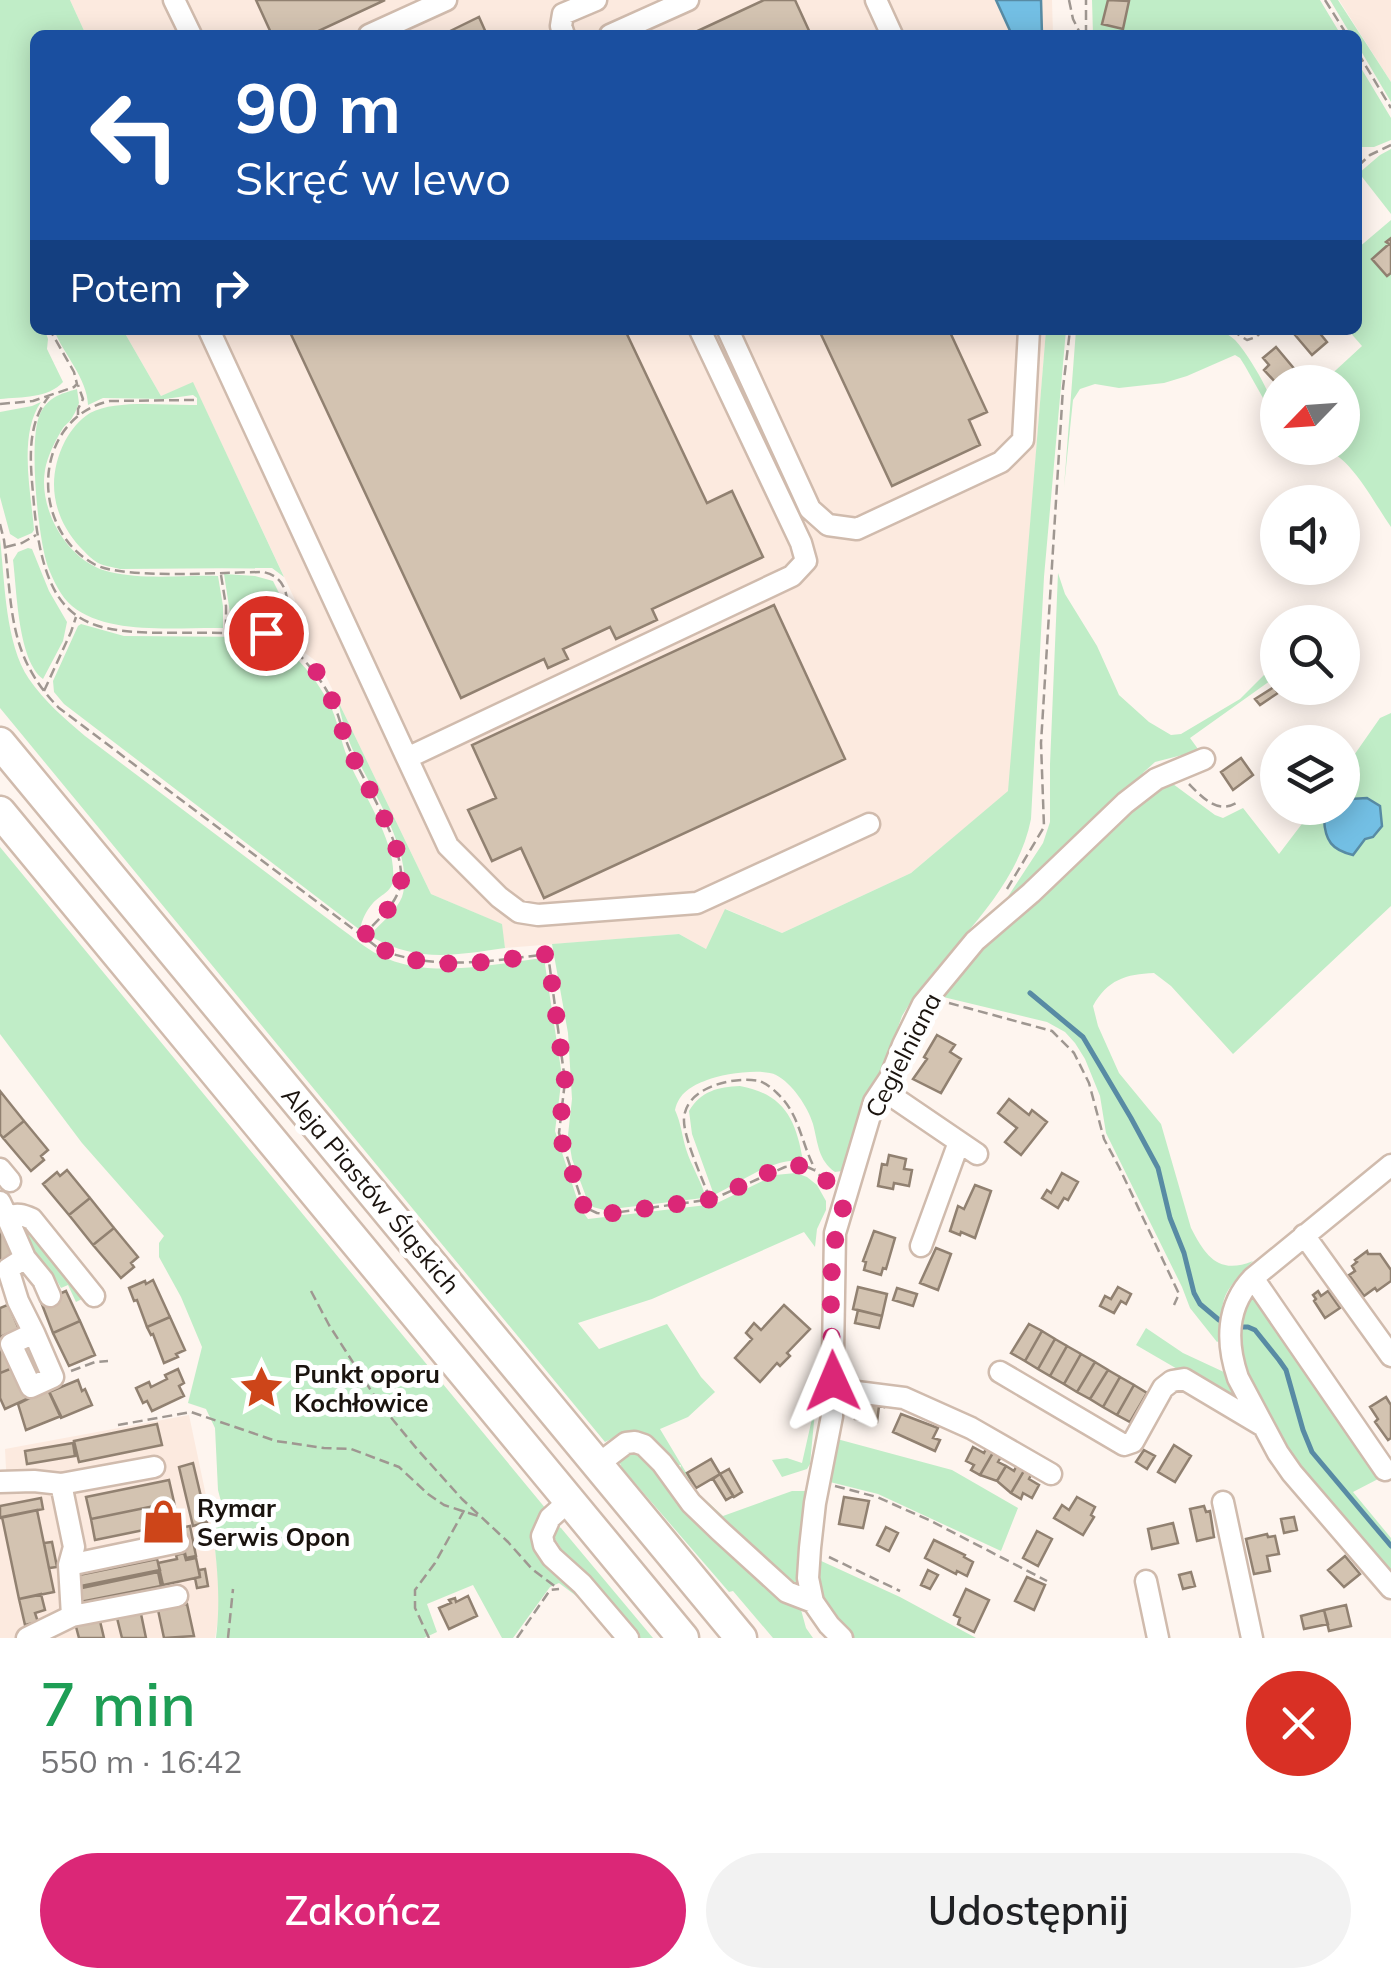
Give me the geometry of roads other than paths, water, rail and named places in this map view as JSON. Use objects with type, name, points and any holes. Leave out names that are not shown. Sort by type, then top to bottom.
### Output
[{"type":"highway","name":"Aleja Piastów Śląskich","points":[[0,743],[740,1638]]},
{"type":"highway","name":"Aleja Piastów Śląskich","points":[[0,812],[683,1638]]},
{"type":"street","points":[[174,0],[189,30]]},
{"type":"street","points":[[380,30],[446,0]]},
{"type":"street","points":[[561,16],[596,0]]},
{"type":"street","points":[[621,30],[688,0]]},
{"type":"street","points":[[876,0],[890,30]]},
{"type":"street","points":[[210,335],[448,846],[519,912],[696,904],[869,824]]},
{"type":"street","points":[[407,758],[792,576],[806,561],[702,335]]},
{"type":"street","points":[[730,335],[810,509],[828,525],[857,528],[1001,462],[1023,440],[1029,335]]},
{"type":"street","name":"Cegielniana","points":[[813,1602],[808,1578],[810,1548],[832,1416],[835,1233],[874,1102],[890,1078],[929,997],[975,941],[1156,779],[1204,759]]},
{"type":"street","points":[[882,1090],[968,1148],[921,1246]]},
{"type":"street","points":[[1391,1166],[1244,1287],[1234,1307],[1229,1332],[1238,1378],[1264,1428],[1292,1472],[1391,1588]]},
{"type":"street","points":[[53,1377],[30,1387],[11,1344],[34,1333],[18,1301],[3,1209],[32,1220],[94,1296]]},
{"type":"street","points":[[1304,1235],[1391,1356]]},
{"type":"street","points":[[11,1266],[43,1280],[50,1296]]},
{"type":"street","points":[[1253,1278],[1385,1470]]},
{"type":"street","points":[[1000,1372],[1124,1446],[1133,1442],[1164,1388],[1179,1378],[1264,1428]]},
{"type":"street","points":[[833,1389],[904,1398],[971,1428],[1051,1474]]},
{"type":"street","points":[[597,1465],[626,1443],[644,1445],[662,1462],[691,1503],[788,1592],[813,1602],[842,1638]]},
{"type":"street","points":[[0,1482],[60,1484],[154,1467]]},
{"type":"street","points":[[60,1484],[74,1547],[69,1564],[72,1616]]},
{"type":"street","points":[[569,1501],[544,1528],[544,1545],[628,1638]]},
{"type":"street","points":[[1223,1502],[1252,1638]]},
{"type":"street","points":[[69,1564],[179,1542]]},
{"type":"street","points":[[1146,1581],[1158,1638]]},
{"type":"street","points":[[27,1638],[72,1616],[177,1596]]},
{"type":"water","points":[[996,0],[1041,0],[1042,30],[1010,30]]},
{"type":"water","points":[[1360,798],[1380,806],[1382,826],[1353,855],[1331,843],[1325,825],[1360,825]]},
{"type":"waterway","points":[[1030,993],[1083,1037],[1131,1118],[1158,1168],[1194,1293],[1200,1304],[1219,1320]]},
{"type":"waterway","points":[[1241,1327],[1255,1330],[1286,1370],[1312,1452],[1391,1546]]},
{"type":"place","name":"Punkt oporu Kochłowice","points":[[261,1388]]},
{"type":"place","name":"Rymar Serwis Opon","points":[[164,1522]]}]
